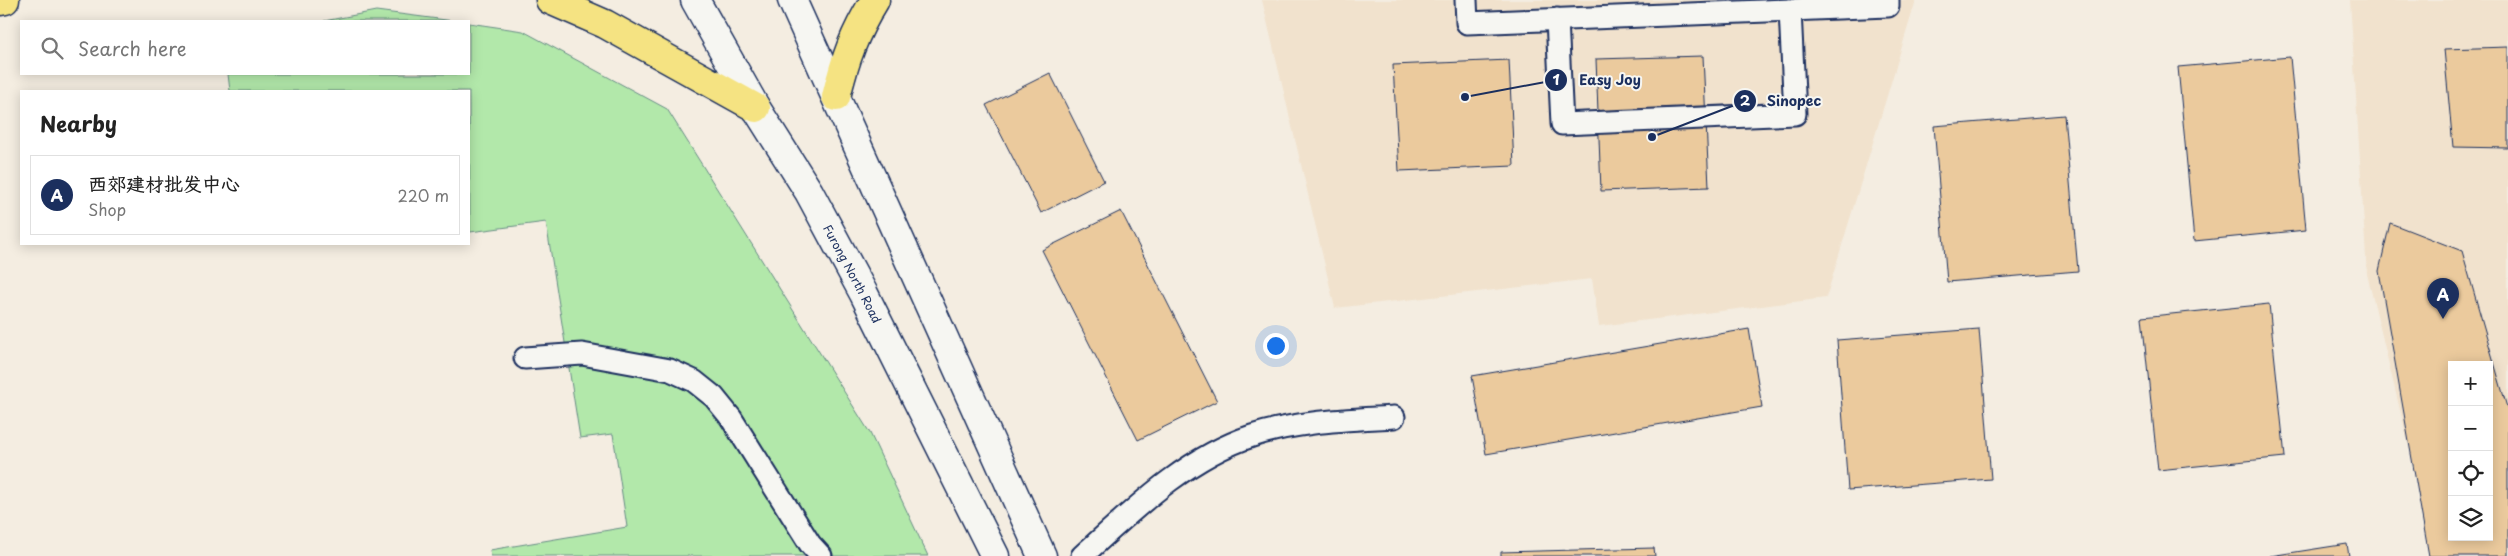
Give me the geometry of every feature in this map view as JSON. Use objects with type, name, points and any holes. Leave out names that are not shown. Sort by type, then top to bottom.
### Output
[{"type":"highway","points":[[0,1],[4,0]]},
{"type":"highway","points":[[550,0],[605,24],[756,108]]},
{"type":"highway","points":[[836,97],[846,56],[859,26],[875,0]]},
{"type":"main road","name":"Furong North Road","points":[[696,0],[756,108],[809,192],[864,294],[995,556]]},
{"type":"main road","points":[[792,0],[1042,556]]},
{"type":"lane","points":[[1466,0],[1468,23],[1888,6],[1888,0]]},
{"type":"lane","points":[[1557,19],[1562,124],[1795,114],[1790,10]]},
{"type":"lane","points":[[525,358],[582,354],[670,370],[694,381],[714,396],[732,418],[810,544],[821,556]]},
{"type":"lane","points":[[1082,556],[1170,480],[1212,454],[1251,436],[1307,423],[1394,417]]},
{"type":"shaded area","points":[[1262,0],[1916,0],[1826,298],[1599,326],[1592,279],[1335,308]]},
{"type":"shaded area","points":[[2350,0],[2508,0],[2508,556],[2430,556],[2419,488],[2367,274]]},
{"type":"green space","points":[[376,11],[446,20],[329,20]]},
{"type":"green space","points":[[470,23],[523,31],[667,109],[870,433],[928,556],[491,556],[490,550],[627,527],[613,434],[580,438],[546,222],[470,232],[470,90],[230,90],[228,75],[470,75]]},
{"type":"building","points":[[2508,47],[2508,148],[2453,147],[2444,49]]},
{"type":"building","points":[[1703,56],[1709,187],[1601,191],[1596,59]]},
{"type":"building","points":[[2290,57],[2306,230],[2194,241],[2178,67]]},
{"type":"building","points":[[1509,60],[1514,166],[1399,171],[1393,65]]},
{"type":"building","points":[[1050,73],[1104,181],[1041,213],[986,105]]},
{"type":"building","points":[[2064,115],[2078,271],[1947,282],[1934,126]]},
{"type":"building","points":[[1121,211],[1217,401],[1138,440],[1042,250]]},
{"type":"building","points":[[2390,223],[2462,251],[2508,411],[2508,556],[2429,556],[2379,271]]},
{"type":"building","points":[[2269,304],[2285,457],[2158,470],[2142,317]]},
{"type":"building","points":[[1749,329],[1762,407],[1486,454],[1472,376]]},
{"type":"building","points":[[1979,329],[1991,479],[1848,490],[1837,340]]},
{"type":"building","points":[[2347,544],[2349,556],[2270,556]]},
{"type":"building","points":[[1654,548],[1655,556],[1501,556],[1501,552]]},
{"type":"place","name":"Easy Joy","points":[[1465,97]]},
{"type":"place","name":"Sinopec","points":[[1652,137]]},
{"type":"place","name":"西郊建材批发中心","points":[[2443,319]]}]
